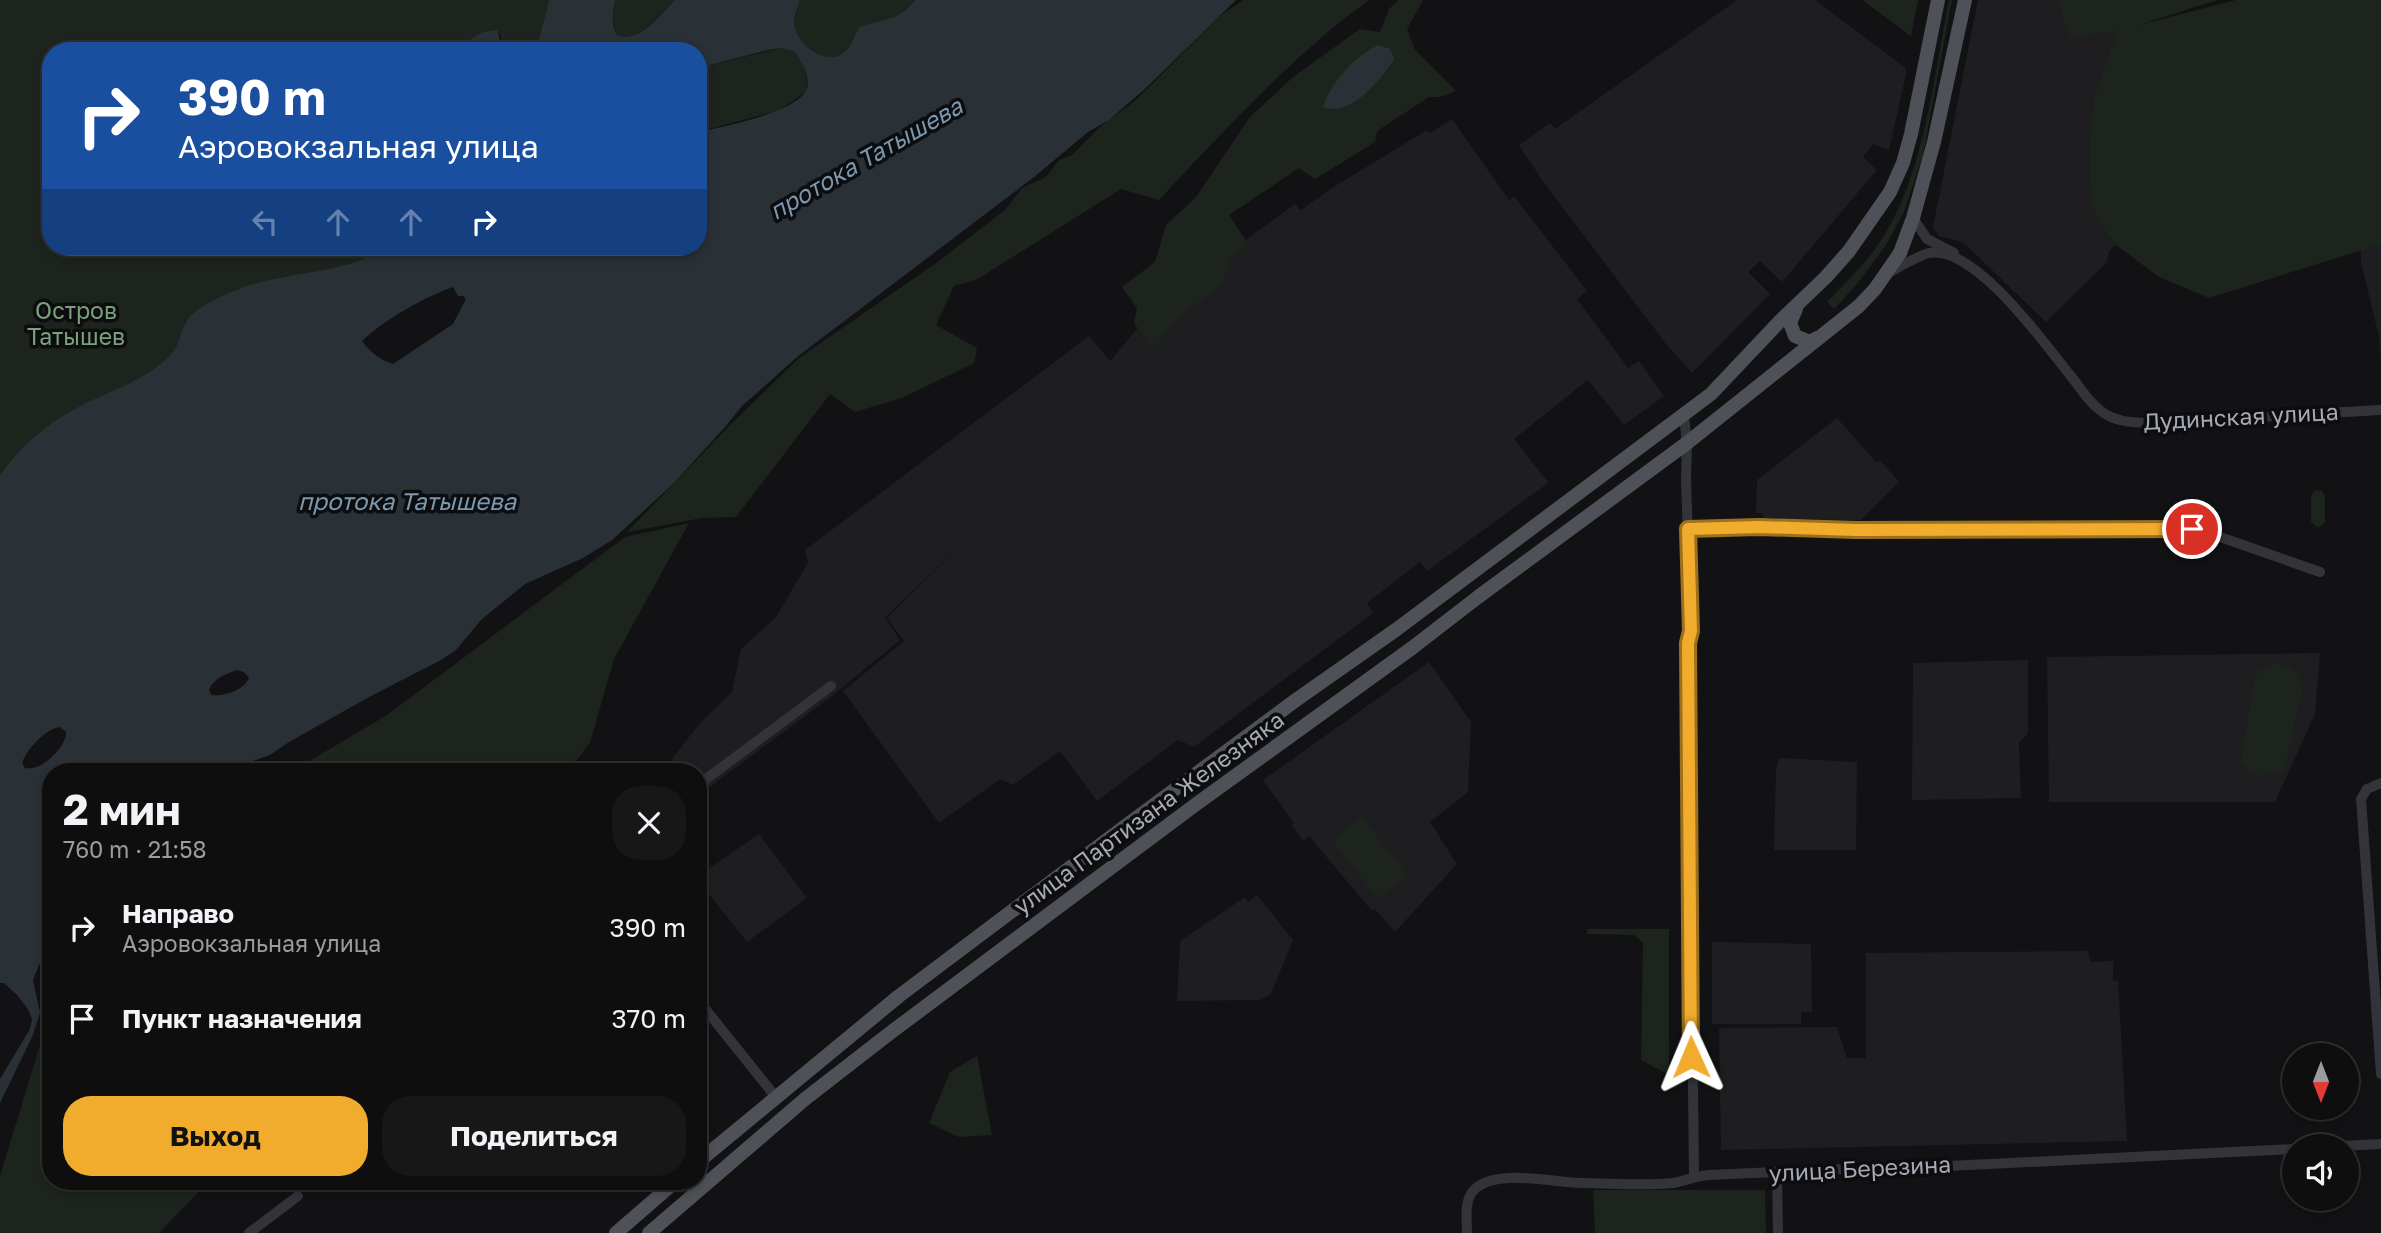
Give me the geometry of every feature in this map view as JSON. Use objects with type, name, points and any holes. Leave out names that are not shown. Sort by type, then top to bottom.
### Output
[{"type":"main road","name":"улица Партизана Железняка","points":[[707,1154],[874,1015],[1296,699],[1397,629],[1684,417],[1711,394],[1849,251],[1890,192],[1903,163],[1911,134],[1938,0]]},
{"type":"main road","name":"улица Партизана Железняка","points":[[707,1183],[805,1099],[890,1033],[1687,443],[1859,306],[1875,289],[1900,253],[1913,218],[1934,142],[1965,0]]},
{"type":"main road","points":[[1798,304],[1790,323],[1796,336],[1810,342],[1822,336]]},
{"type":"main road","points":[[1397,629],[1412,648]]},
{"type":"main road","points":[[924,978],[928,993],[941,995]]},
{"type":"main road","points":[[874,1015],[882,1016],[889,1022],[890,1033]]},
{"type":"main road","points":[[616,1233],[666,1190]]},
{"type":"main road","name":"улица Партизана Железняка","points":[[649,1233],[699,1190]]},
{"type":"street","name":"Дудинская улица","points":[[1913,218],[1927,239],[1951,250],[1979,271],[2032,328],[2093,405],[2106,415],[2119,420],[2138,422],[2381,410]]},
{"type":"street","points":[[1884,275],[1929,253],[1948,254],[1961,260]]},
{"type":"street","points":[[1684,417],[1687,443],[1691,631],[1688,643],[1693,1176]]},
{"type":"street","points":[[1688,529],[2192,529],[2320,572]]},
{"type":"street","points":[[707,778],[831,685]]},
{"type":"street","points":[[2381,783],[2367,789],[2361,799],[2381,1074]]},
{"type":"street","points":[[707,1011],[775,1096]]},
{"type":"street","points":[[2359,1145],[2381,1144]]},
{"type":"street","name":"улица Березина","points":[[1468,1233],[1469,1198],[1473,1190],[1496,1180],[1546,1178],[1579,1183],[1675,1183],[1693,1176],[2282,1150]]},
{"type":"street","points":[[1777,1174],[1779,1233]]},
{"type":"street","points":[[249,1233],[298,1196]]},
{"type":"shaded area","points":[[1737,0],[1815,0],[1906,68],[1906,74],[1889,150],[1873,144],[1863,157],[1877,170],[1782,282],[1760,261],[1748,272],[1770,294],[1692,373],[1666,344],[1542,180],[1519,145],[1550,123],[1555,129]]},
{"type":"shaded area","points":[[1978,0],[2058,0],[2069,37],[2117,31],[2093,100],[2089,148],[2091,206],[2116,245],[2109,251],[2107,262],[2046,322],[1963,242],[1939,236],[1933,227]]},
{"type":"shaded area","points":[[1452,119],[1509,200],[1514,196],[1587,291],[1577,299],[1628,368],[1639,361],[1664,396],[1624,425],[1588,380],[1514,439],[1548,482],[1544,486],[1427,571],[1420,562],[1367,603],[1373,613],[1194,747],[1178,740],[1097,801],[1060,751],[1013,785],[1000,779],[939,823],[843,691],[904,641],[887,618],[978,528],[885,618],[900,640],[832,696],[707,789],[707,763],[674,763],[672,759],[700,723],[732,692],[741,649],[776,617],[808,563],[805,550],[1089,336],[1110,361],[1137,329],[1144,314],[1295,204],[1301,210],[1427,130],[1430,133]]},
{"type":"shaded area","points":[[2381,244],[2381,362],[2379,337],[2361,262],[2361,249]]},
{"type":"shaded area","points":[[1837,418],[1877,463],[1880,460],[1899,482],[1861,520],[1763,519],[1763,513],[1756,513],[1757,480]]},
{"type":"shaded area","points":[[2320,653],[2315,714],[2275,802],[2049,802],[2047,657]]},
{"type":"shaded area","points":[[2028,660],[2028,733],[2019,743],[2021,798],[1912,800],[1913,663]]},
{"type":"shaded area","points":[[1429,662],[1471,722],[1468,792],[1430,822],[1457,864],[1395,932],[1375,909],[1372,911],[1309,836],[1303,841],[1292,825],[1294,823],[1263,780]]},
{"type":"shaded area","points":[[1779,758],[1857,762],[1856,850],[1774,850],[1776,770]]},
{"type":"shaded area","points":[[759,834],[807,898],[747,942],[707,891],[707,870]]},
{"type":"shaded area","points":[[1257,895],[1293,940],[1271,994],[1260,1000],[1177,1001],[1180,941],[1245,897],[1248,902]]},
{"type":"shaded area","points":[[1712,942],[1811,944],[1812,1012],[1801,1012],[1801,1024],[1712,1024]]},
{"type":"shaded area","points":[[2088,951],[2090,962],[2113,961],[2113,981],[2118,981],[2127,1141],[1721,1150],[1719,1028],[1837,1027],[1847,1058],[1866,1058],[1866,953]]},
{"type":"green space","name":"Остров Татышев","points":[[0,0],[549,0],[538,42],[502,42],[500,33],[471,42],[42,42],[42,256],[370,256],[333,269],[258,284],[219,297],[188,319],[174,350],[157,367],[52,423],[29,441],[0,475]]},
{"type":"green space","points":[[615,0],[675,0],[650,26],[627,37],[618,36],[614,27]]},
{"type":"green space","points":[[800,0],[915,0],[906,11],[894,19],[871,23],[863,28],[855,36],[849,49],[834,58],[819,55],[800,40],[795,24]]},
{"type":"green space","points":[[1243,0],[1370,0],[1334,27],[1279,76],[1159,200],[1121,189],[976,280],[954,286],[936,325],[977,348],[974,363],[902,398],[855,412],[830,394],[736,517],[702,518],[627,532],[799,358],[939,261],[1006,209],[1022,188],[1046,177],[1059,160],[1072,155],[1102,125],[1135,101],[1220,16]]},
{"type":"green space","points":[[1398,0],[1423,0],[1407,29],[1415,50],[1456,91],[1440,97],[1429,97],[1377,131],[1375,142],[1315,179],[1299,168],[1229,215],[1248,244],[1231,258],[1223,283],[1176,320],[1152,349],[1134,323],[1137,308],[1122,287],[1155,262],[1166,225],[1196,197],[1250,117],[1293,77],[1360,29],[1380,32],[1389,9]]},
{"type":"green space","points":[[1862,0],[1918,0],[1911,36]]},
{"type":"green space","points":[[1949,0],[1952,0],[1923,155],[1904,212],[1884,248],[1834,309],[1827,302],[1880,242],[1908,186],[1925,125]]},
{"type":"green space","points":[[2058,0],[2217,0],[2139,25],[2236,0],[2381,0],[2381,244],[2209,298],[2159,277],[2116,245],[2091,206],[2089,147],[2093,100],[2117,31],[2069,38]]},
{"type":"green space","points":[[780,48],[794,51],[805,70],[805,92],[780,110],[707,130],[707,66]]},
{"type":"green space","points":[[2315,490],[2322,491],[2325,496],[2325,522],[2318,528],[2311,522],[2311,496]]},
{"type":"green space","points":[[689,523],[614,659],[590,743],[574,763],[306,763],[387,715],[625,537]]},
{"type":"green space","points":[[2272,664],[2283,665],[2292,670],[2303,687],[2285,767],[2273,774],[2261,775],[2250,772],[2240,762],[2255,677],[2261,669]]},
{"type":"green space","points":[[1362,817],[1407,875],[1378,898],[1332,840]]},
{"type":"green space","points":[[1587,929],[1669,929],[1669,1075],[1641,1060],[1643,943],[1634,935],[1587,934]]},
{"type":"green space","points":[[42,1038],[42,1190],[200,1190],[159,1233],[0,1233],[0,1176]]},
{"type":"green space","points":[[977,1056],[992,1135],[959,1137],[929,1123],[950,1072]]},
{"type":"green space","points":[[1593,1190],[1765,1190],[1766,1233],[1595,1233]]},
{"type":"water","name":"протока Татышева","points":[[549,0],[615,0],[614,27],[618,36],[627,37],[650,26],[675,0],[800,0],[795,20],[797,34],[813,51],[835,57],[851,45],[860,27],[897,16],[915,0],[1236,0],[1147,87],[1109,120],[1088,132],[1034,177],[797,357],[742,406],[673,484],[612,540],[583,558],[525,584],[481,620],[456,650],[441,660],[369,697],[270,755],[247,763],[43,763],[58,751],[66,732],[60,727],[37,740],[22,763],[25,768],[42,764],[42,958],[33,980],[40,1013],[32,1037],[0,1103],[0,1079],[30,1029],[32,1019],[17,995],[4,983],[0,983],[0,475],[29,441],[52,423],[157,367],[174,350],[185,324],[197,310],[226,294],[258,283],[333,268],[370,256],[707,256],[707,130],[772,113],[798,100],[807,87],[805,70],[794,51],[780,48],[707,66],[707,42],[538,42]],"holes":[[[453,287],[458,296],[466,299],[453,324],[393,364],[376,355],[362,341],[381,325],[430,297]],[[237,670],[244,672],[249,678],[243,686],[233,692],[211,695],[209,690],[214,682]]]},
{"type":"water","points":[[497,30],[500,42],[467,42],[483,32]]},
{"type":"water","points":[[1378,45],[1390,49],[1394,59],[1373,86],[1344,107],[1323,107],[1332,88],[1345,71]]},
{"type":"route","points":[[1691,1057],[1688,643],[1691,631],[1688,529],[2192,529]]}]
